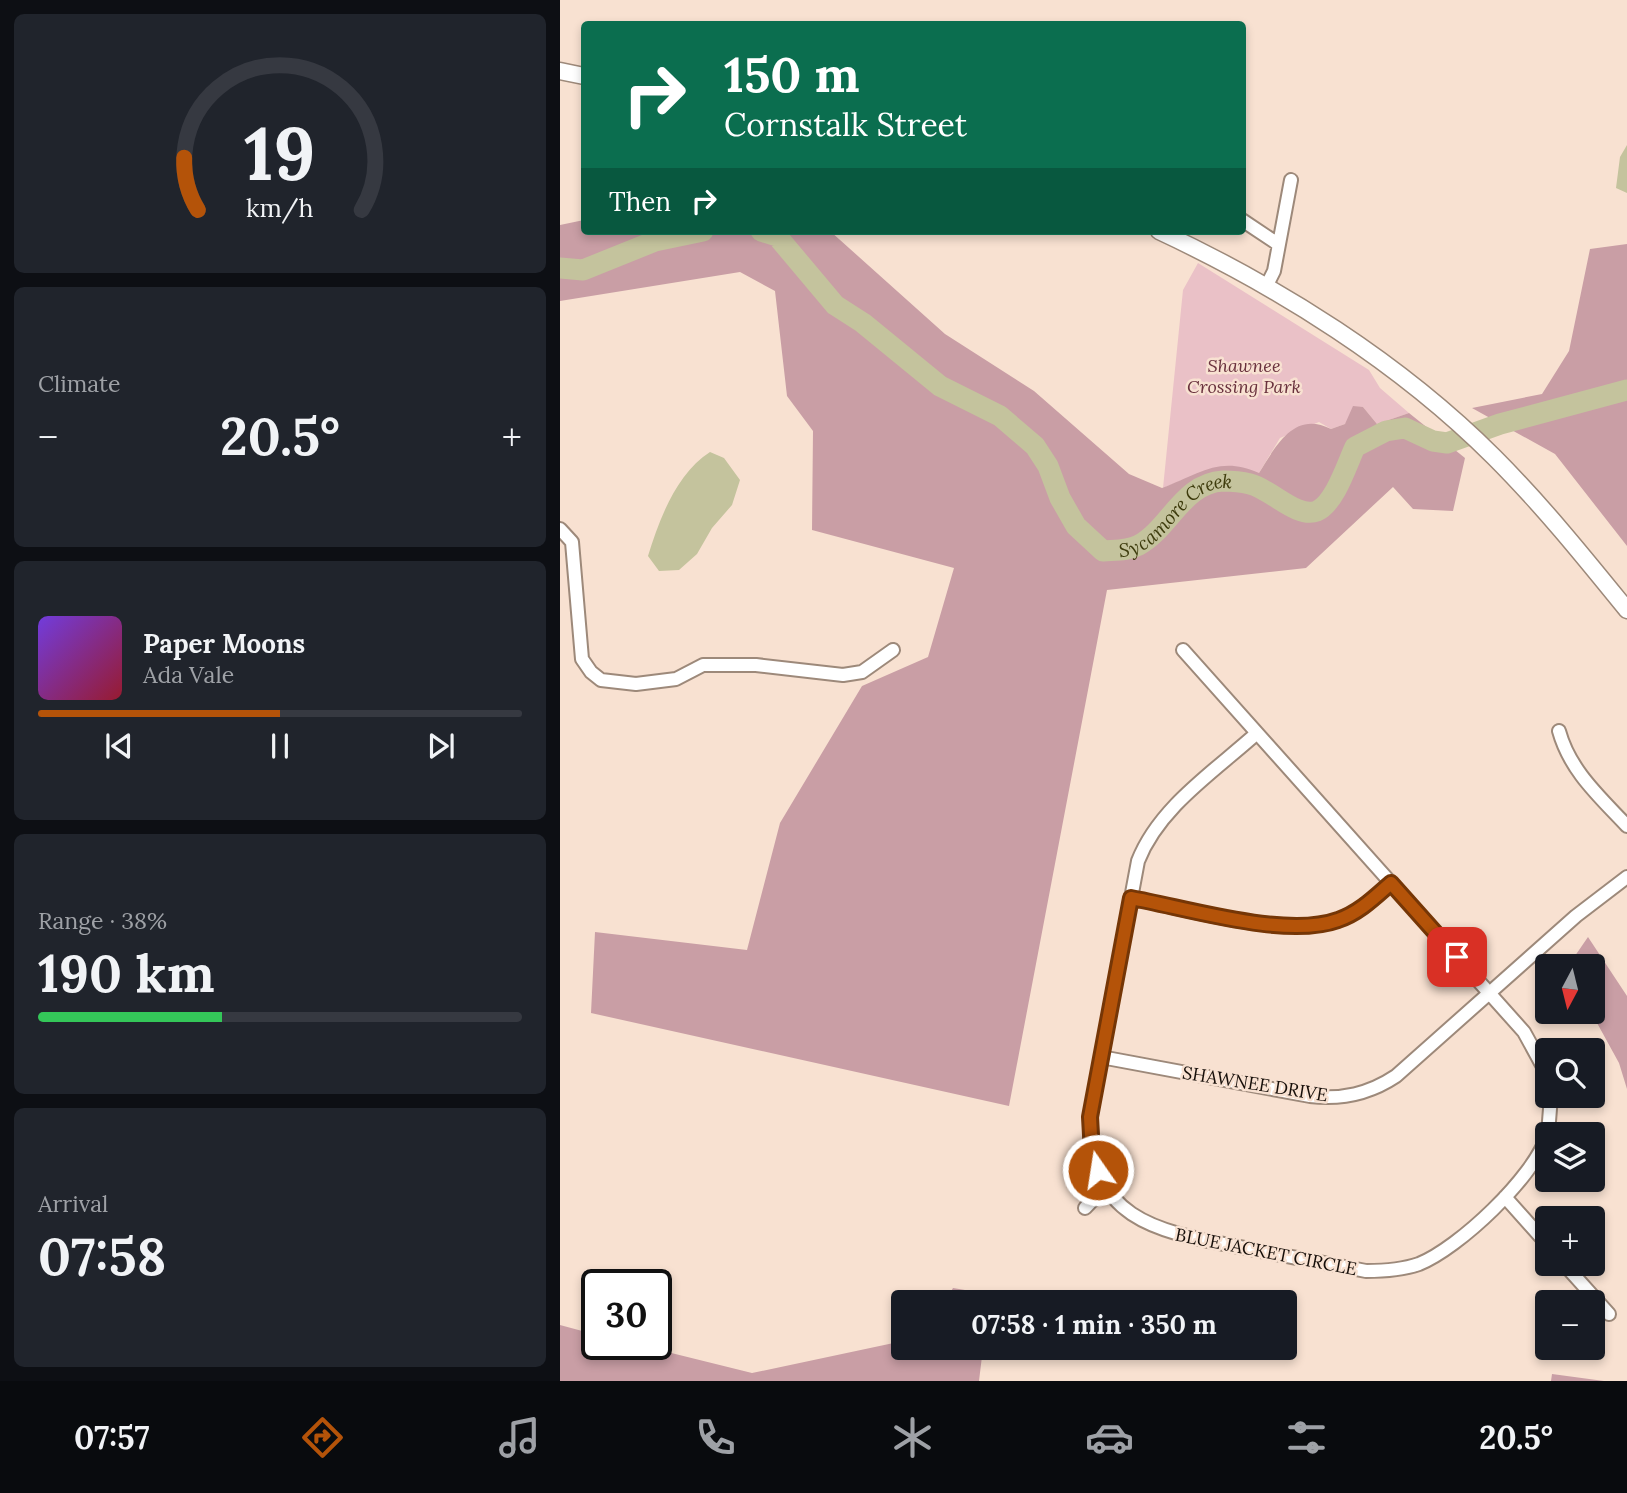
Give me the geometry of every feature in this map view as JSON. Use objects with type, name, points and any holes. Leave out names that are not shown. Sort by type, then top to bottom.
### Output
[{"type":"main road","points":[[560,71],[581,75]]},
{"type":"main road","points":[[1174,235],[1266,287],[1401,378],[1450,418],[1492,455],[1551,516],[1627,610]]},
{"type":"street","points":[[1266,287],[1274,271],[1291,180]]},
{"type":"street","points":[[1246,222],[1278,244]]},
{"type":"street","points":[[560,529],[572,542],[583,659],[591,672],[601,680],[636,684],[676,679],[703,665],[756,666],[843,675],[862,673],[893,650]]},
{"type":"street","points":[[1183,650],[1531,1041],[1535,1049]]},
{"type":"street","points":[[1559,732],[1581,776],[1627,826]]},
{"type":"street","name":"BLUE JACKET CIRCLE","points":[[1257,733],[1165,816],[1153,830],[1138,861],[1089,1135],[1092,1153],[1106,1186],[1130,1213],[1172,1234],[1384,1272],[1404,1269],[1433,1257],[1505,1197],[1535,1163]]},
{"type":"street","name":"SHAWNEE DRIVE","points":[[1101,1057],[1310,1096],[1348,1097],[1365,1092],[1396,1076],[1576,916],[1627,877]]},
{"type":"street","points":[[1131,898],[1279,926],[1310,927],[1354,913],[1391,883]]},
{"type":"street","points":[[1085,1208],[1106,1186]]},
{"type":"street","points":[[1505,1197],[1535,1231]]},
{"type":"street","points":[[1575,1276],[1609,1314]]},
{"type":"green space","name":"Shawnee Crossing Park","points":[[1198,263],[1369,370],[1380,388],[1409,413],[1377,424],[1363,407],[1345,424],[1331,429],[1319,422],[1280,438],[1259,473],[1188,478],[1163,488],[1183,290]]},
{"type":"shaded area","points":[[1627,145],[1627,193],[1616,188],[1620,157]]},
{"type":"shaded area","points":[[581,221],[581,235],[834,235],[945,334],[1034,391],[1129,474],[1162,488],[1221,466],[1245,468],[1259,473],[1279,442],[1296,427],[1318,424],[1331,429],[1345,424],[1353,406],[1363,407],[1377,424],[1409,413],[1465,458],[1453,511],[1413,509],[1393,487],[1306,568],[1107,590],[1009,1106],[591,1013],[595,932],[747,950],[780,823],[862,686],[928,657],[954,568],[812,530],[813,431],[787,396],[775,291],[740,272],[560,301],[560,225]]},
{"type":"shaded area","points":[[1627,244],[1627,546],[1555,454],[1472,408],[1542,394],[1569,351],[1590,249]]},
{"type":"shaded area","points":[[710,452],[724,458],[740,480],[732,505],[712,528],[697,554],[679,570],[659,571],[648,556],[663,513],[688,472]]},
{"type":"shaded area","points":[[1588,937],[1599,954],[1576,954]]},
{"type":"shaded area","points":[[1605,963],[1627,996],[1627,1089],[1619,1063],[1598,1024],[1605,1024]]},
{"type":"shaded area","points":[[560,1325],[581,1331],[581,1360],[672,1360],[672,1353],[752,1373],[891,1344],[891,1360],[982,1360],[979,1381],[560,1381]]},
{"type":"shaded area","points":[[1552,1374],[1604,1381],[1551,1381]]},
{"type":"waterway","name":"Sycamore Creek","points":[[560,268],[583,270],[655,241],[684,235]]},
{"type":"waterway","name":"Sycamore Creek","points":[[774,235],[835,305],[863,323],[940,386],[1000,416],[1035,446],[1048,466],[1060,498],[1076,526],[1103,551],[1139,545],[1160,528],[1197,489],[1209,484],[1223,481],[1250,484],[1301,511],[1317,511],[1335,492],[1355,447],[1386,431],[1405,428],[1433,441],[1447,443],[1500,424],[1627,390]]},
{"type":"route","points":[[1098,1170],[1089,1135],[1090,1117],[1131,898],[1279,926],[1310,927],[1328,924],[1354,913],[1391,883],[1457,957]]}]
